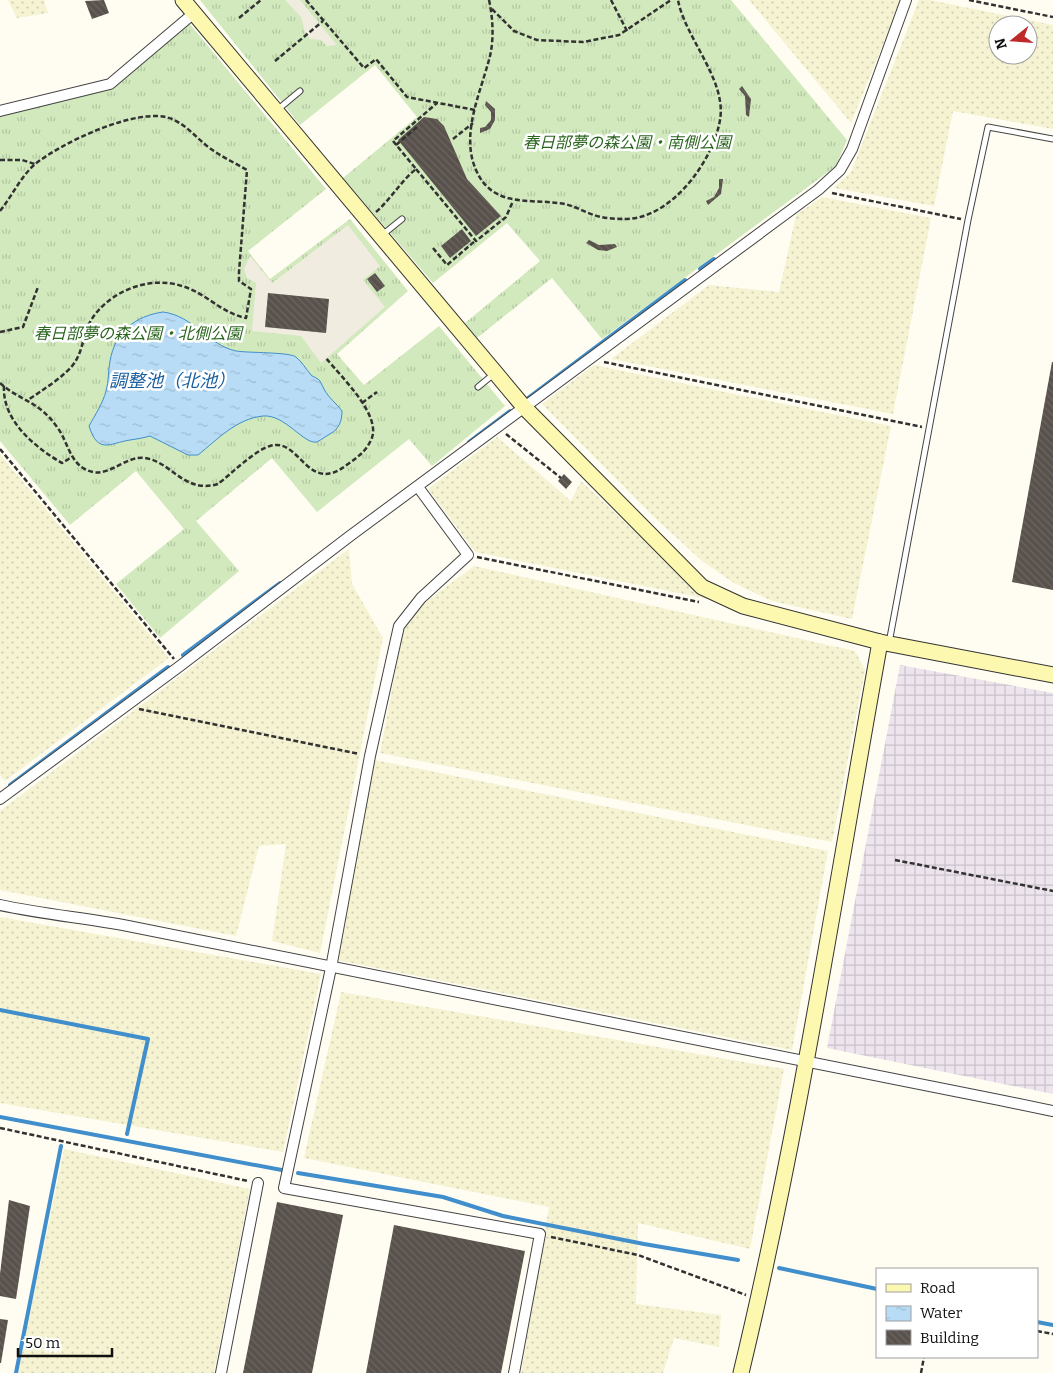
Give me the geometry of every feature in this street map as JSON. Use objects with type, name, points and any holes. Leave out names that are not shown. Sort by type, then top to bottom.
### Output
[{"type":"street","points":[[183,0],[524,407],[702,587],[743,606],[885,643],[1053,674]]},
{"type":"street","points":[[0,799],[588,359],[818,190],[840,170],[852,149],[906,0]]},
{"type":"street","points":[[0,111],[110,84],[194,13]]},
{"type":"street","points":[[418,486],[468,555],[421,598],[399,626],[370,756],[331,968],[284,1188],[540,1234],[514,1373]]},
{"type":"street","points":[[741,1373],[759,1300],[885,643]]},
{"type":"street","points":[[0,905],[120,925],[939,1086],[1053,1111]]},
{"type":"street","points":[[221,1373],[258,1183]]},
{"type":"lane","points":[[276,111],[300,91]]},
{"type":"lane","points":[[885,643],[988,127],[1053,139]]},
{"type":"lane","points":[[381,236],[402,219]]},
{"type":"lane","points":[[478,387],[496,373]]},
{"type":"path","points":[[240,18],[261,0]]},
{"type":"path","points":[[306,0],[364,68],[376,59],[407,97],[475,110]]},
{"type":"path","points":[[489,0],[491,8],[490,55],[475,110],[470,147],[476,172],[482,181],[496,193],[513,200],[557,202],[596,216],[626,219],[652,213],[678,197],[688,186],[708,152],[720,121],[718,92],[678,0]]},
{"type":"path","points":[[611,0],[627,31]]},
{"type":"path","points":[[491,8],[514,31],[536,40],[583,42],[606,39],[627,31],[671,0]]},
{"type":"path","points":[[969,0],[1053,17]]},
{"type":"path","points":[[275,61],[323,21]]},
{"type":"path","points":[[437,103],[393,141],[476,241]]},
{"type":"path","points":[[0,211],[27,172],[36,164],[79,138],[136,118],[159,116],[171,118],[190,129],[210,149],[247,170],[239,281],[251,289],[255,289]]},
{"type":"path","points":[[453,139],[473,122]]},
{"type":"path","points":[[396,145],[417,127]]},
{"type":"path","points":[[0,160],[22,160],[36,164]]},
{"type":"path","points":[[367,219],[385,204],[406,177],[416,169]]},
{"type":"path","points":[[818,190],[968,220]]},
{"type":"path","points":[[434,248],[447,265],[506,217],[513,200]]},
{"type":"path","points":[[28,400],[74,363],[90,321],[118,294],[148,283],[168,283],[183,286],[205,297],[231,315],[246,318],[251,289]]},
{"type":"path","points":[[0,332],[23,327],[38,287]]},
{"type":"path","points":[[0,383],[45,412],[58,428],[72,457],[85,470],[110,471],[126,461],[143,458],[154,461],[183,481],[212,486],[218,484],[263,450],[277,445],[284,446],[309,468],[319,474],[339,471],[367,450],[375,433],[371,415],[326,358]]},
{"type":"path","points":[[588,359],[929,428]]},
{"type":"path","points":[[4,386],[6,403],[18,427],[39,450],[62,463],[72,457]]},
{"type":"path","points":[[362,403],[377,392]]},
{"type":"path","points":[[497,427],[561,478]]},
{"type":"path","points":[[0,449],[180,666]]},
{"type":"path","points":[[468,555],[703,602]]},
{"type":"path","points":[[125,706],[370,756]]},
{"type":"path","points":[[895,860],[1053,891]]},
{"type":"path","points":[[0,1128],[258,1183]]},
{"type":"path","points":[[540,1234],[638,1256],[759,1300]]},
{"type":"path","points":[[1038,1331],[1053,1334]]},
{"type":"path","points":[[921,1373],[924,1358]]},
{"type":"shaded area","points":[[8,0],[44,0],[48,13],[17,18]]},
{"type":"shaded area","points":[[285,0],[300,0],[337,45],[327,46],[321,40],[310,39],[305,32],[301,17]]},
{"type":"shaded area","points":[[749,0],[901,0],[851,123]]},
{"type":"shaded area","points":[[919,0],[930,0],[1004,15],[988,15],[988,65],[1038,65],[1038,22],[1053,25],[1053,129],[953,111],[934,206],[834,188],[851,172]]},
{"type":"shaded area","points":[[822,197],[931,218],[893,414],[611,359],[709,285],[779,292],[796,215]]},
{"type":"shaded area","points":[[348,225],[380,266],[363,280],[385,307],[321,363],[301,336],[252,331],[256,283],[247,278],[244,269],[250,256],[272,283]]},
{"type":"shaded area","points":[[594,365],[891,426],[852,619],[772,601],[734,583],[702,561],[653,516],[542,404]]},
{"type":"shaded area","points":[[497,437],[571,501],[581,481],[708,599],[475,552],[428,489]]},
{"type":"shaded area","points":[[0,454],[169,658],[5,781],[0,775]]},
{"type":"shaded area","points":[[349,549],[352,584],[383,638],[320,953],[272,941],[286,844],[259,846],[236,936],[0,890],[0,811]]},
{"type":"shaded area","points":[[474,566],[855,651],[865,670],[832,842],[380,753],[403,631],[422,605]]},
{"type":"shaded area","points":[[900,665],[1053,693],[1053,1094],[827,1048]]},
{"type":"shaded area","points":[[375,760],[828,851],[792,1050],[336,960]]},
{"type":"shaded area","points":[[0,917],[321,974],[283,1152],[0,1103]]},
{"type":"shaded area","points":[[341,992],[784,1069],[750,1249],[638,1223],[636,1304],[721,1315],[719,1347],[674,1338],[663,1373],[521,1373],[549,1207],[304,1158]]},
{"type":"shaded area","points":[[64,1149],[250,1189],[214,1373],[18,1373]]},
{"type":"green space","name":"春日部夢の森公園・南側公園","points":[[200,0],[731,0],[847,140],[836,166],[602,339],[552,278],[477,338],[465,323],[540,261],[507,223],[433,283],[343,178],[417,117],[375,65],[300,125]]},
{"type":"green space","name":"春日部夢の森公園・北側公園","points":[[189,23],[326,189],[248,251],[270,279],[350,219],[408,291],[337,354],[364,385],[439,326],[505,406],[432,466],[409,439],[317,512],[272,458],[196,521],[239,571],[160,638],[116,584],[184,529],[136,471],[70,525],[0,441],[0,113],[111,86]]},
{"type":"water","name":"調整池（北池）","points":[[163,312],[184,319],[226,348],[236,351],[286,354],[296,357],[311,375],[319,380],[327,394],[342,411],[338,427],[319,441],[312,442],[279,420],[263,416],[253,418],[236,425],[198,455],[188,455],[150,436],[111,445],[101,444],[96,441],[89,426],[105,395],[110,361],[116,342],[128,327],[135,322],[144,317]]},
{"type":"building","points":[[104,0],[109,13],[92,19],[85,1]]},
{"type":"building","points":[[742,86],[751,99],[749,117],[746,115],[745,96],[739,89]]},
{"type":"building","points":[[486,101],[495,109],[495,120],[490,129],[480,133],[480,128],[485,127],[491,120],[491,112],[485,105]]},
{"type":"building","points":[[424,117],[437,119],[444,126],[467,179],[501,216],[476,236],[398,140]]},
{"type":"building","points":[[719,179],[723,179],[721,194],[708,205],[706,201],[714,197],[719,188]]},
{"type":"building","points":[[462,229],[471,241],[450,258],[441,246]]},
{"type":"building","points":[[589,240],[599,245],[615,244],[617,247],[607,251],[598,250],[586,243]]},
{"type":"building","points":[[375,273],[385,286],[377,292],[367,279]]},
{"type":"building","points":[[268,293],[329,299],[326,333],[265,327]]},
{"type":"building","points":[[1053,362],[1053,590],[1012,582]]},
{"type":"building","points":[[564,474],[572,482],[566,489],[558,481]]},
{"type":"building","points":[[9,1200],[30,1206],[16,1299],[0,1296],[0,1274]]},
{"type":"building","points":[[277,1202],[343,1215],[312,1373],[243,1373]]},
{"type":"building","points":[[394,1225],[525,1251],[501,1373],[366,1373]]},
{"type":"building","points":[[0,1319],[8,1320],[1,1363],[0,1363]]},
{"type":"waterway","points":[[700,269],[714,259]]},
{"type":"waterway","points":[[528,398],[685,280]]},
{"type":"waterway","points":[[469,442],[510,411]]},
{"type":"waterway","points":[[183,655],[280,583]]},
{"type":"waterway","points":[[10,785],[168,667]]},
{"type":"waterway","points":[[0,1010],[148,1039],[127,1134]]},
{"type":"waterway","points":[[0,1117],[287,1171]]},
{"type":"waterway","points":[[16,1373],[61,1146]]},
{"type":"waterway","points":[[298,1173],[443,1197],[503,1216],[644,1244],[738,1260]]},
{"type":"waterway","points":[[779,1268],[876,1289]]},
{"type":"waterway","points":[[1038,1322],[1053,1325]]}]
